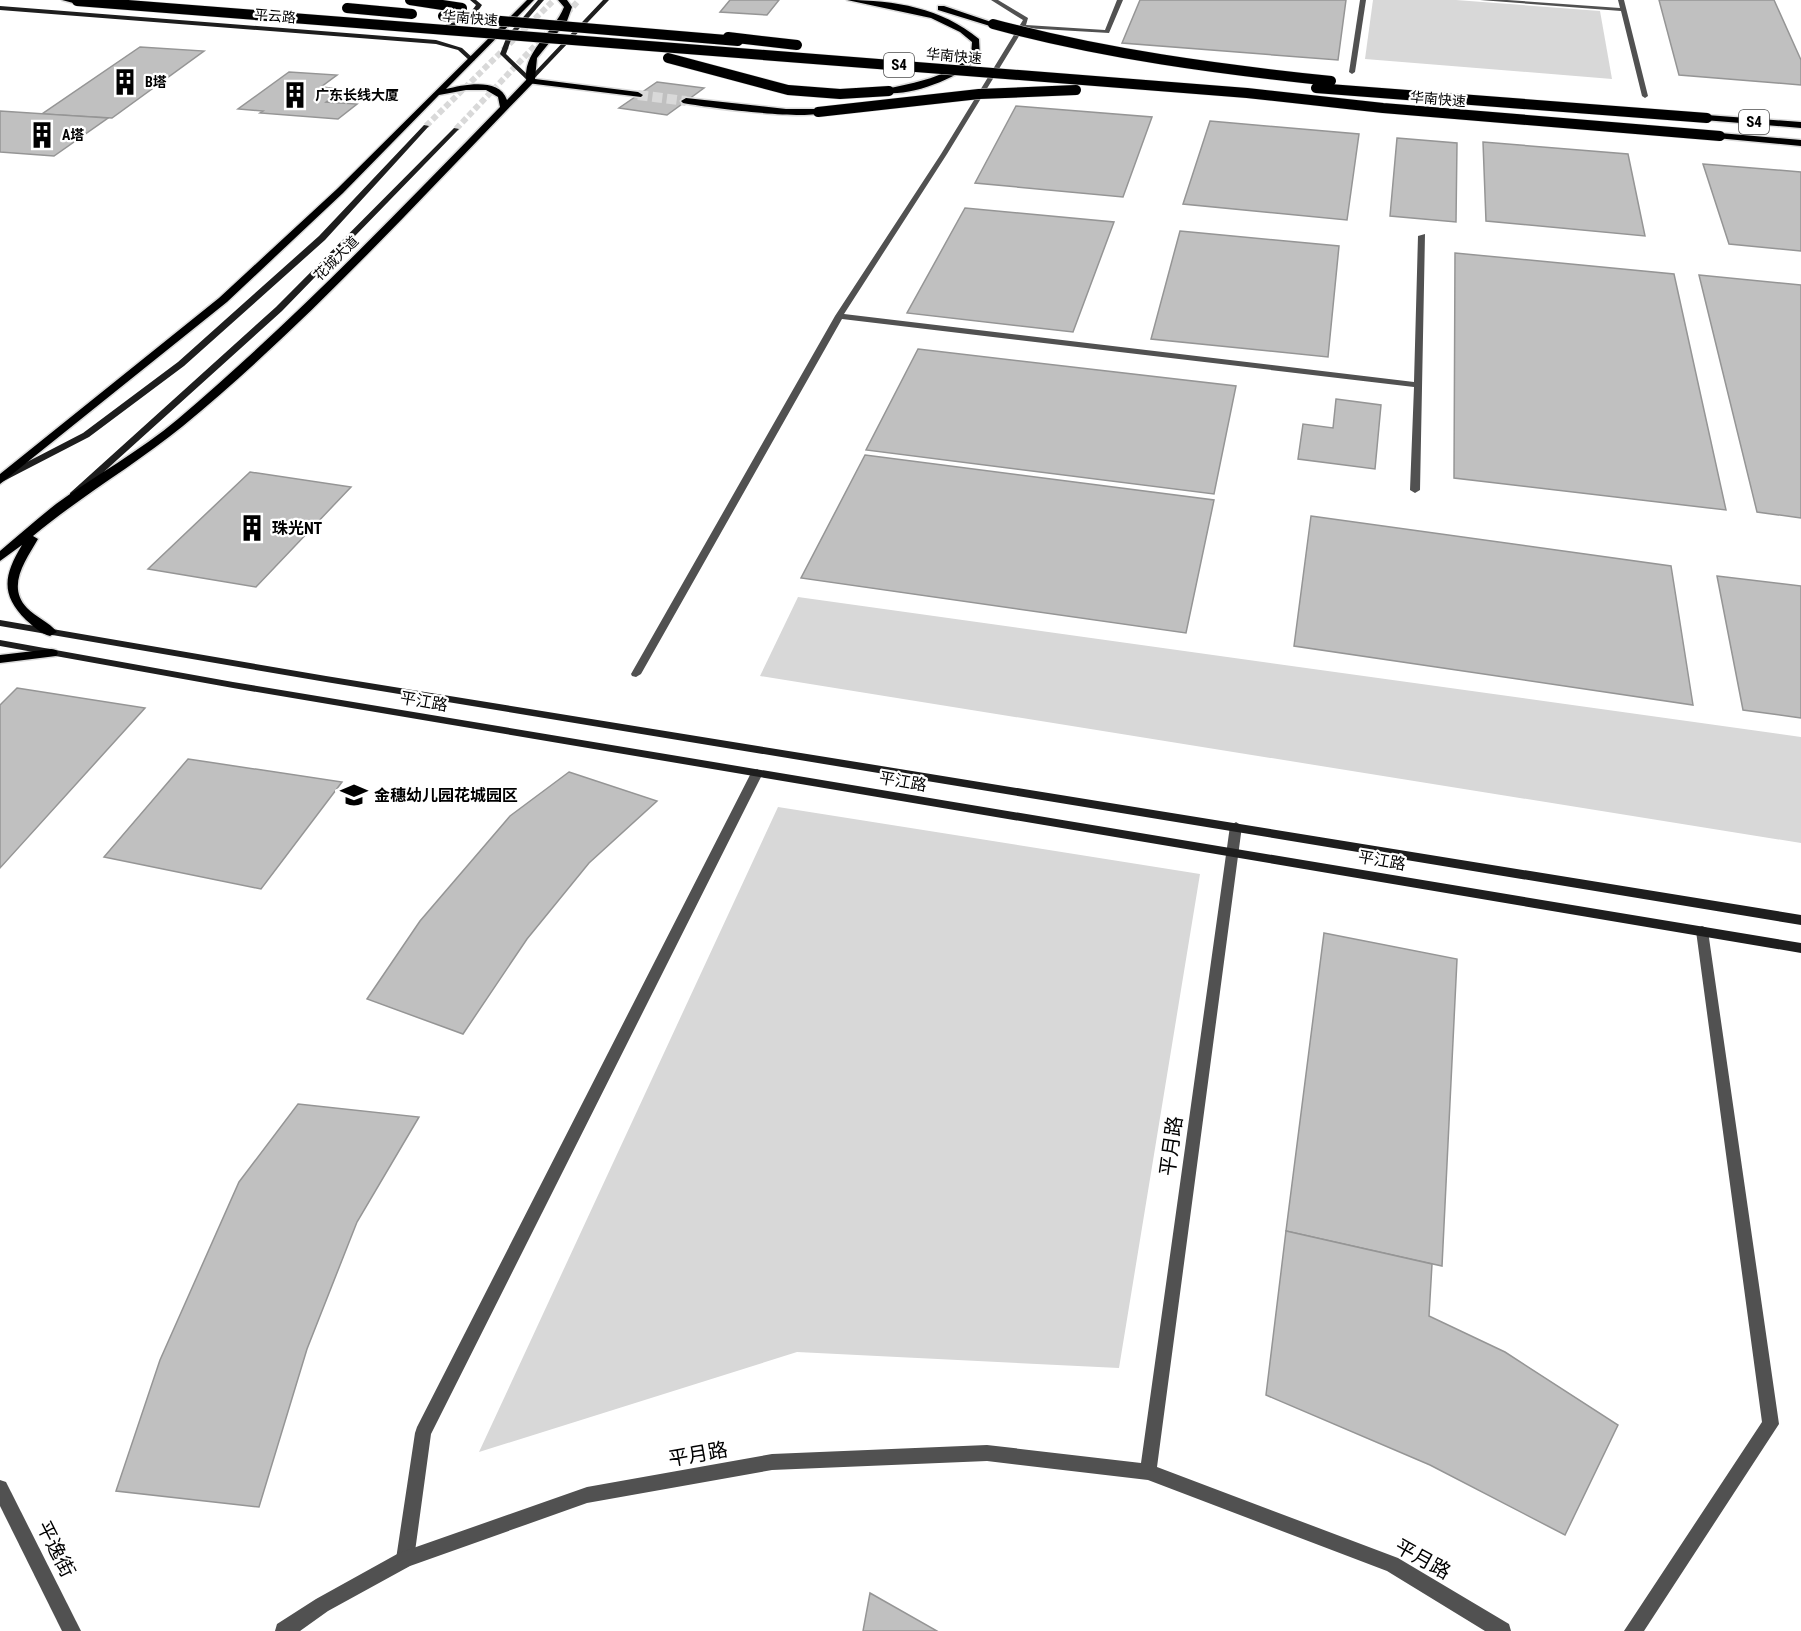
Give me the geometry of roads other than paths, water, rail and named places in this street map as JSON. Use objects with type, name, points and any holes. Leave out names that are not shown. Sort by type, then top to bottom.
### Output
[{"type":"highway","name":"华南快速","points":[[68,0],[1247,93],[1801,143]]},
{"type":"highway","points":[[410,0],[797,45]]},
{"type":"highway","points":[[562,0],[568,8],[563,21],[533,58],[530,81],[638,95]]},
{"type":"highway","points":[[452,29],[502,38],[635,52],[685,61],[788,90],[840,94],[888,91],[919,86],[954,74],[975,57],[977,48],[975,40],[965,30],[930,15],[879,3],[851,0]]},
{"type":"highway","points":[[908,0],[1068,44],[1176,64],[1383,86],[1487,103]]},
{"type":"highway","name":"华南快速","points":[[342,8],[423,14]]},
{"type":"highway","name":"华南快速","points":[[434,15],[808,46]]},
{"type":"highway","name":"华南快速","points":[[956,58],[979,60]]},
{"type":"highway","name":"华南快速","points":[[991,62],[1015,63]]},
{"type":"highway","points":[[1119,72],[1131,73]]},
{"type":"highway","name":"华南快速","points":[[1143,74],[1487,103],[1801,125]]},
{"type":"highway","points":[[686,101],[776,111],[818,112],[964,95],[1047,90],[1165,96],[1383,115],[1507,118]]},
{"type":"main road","name":"花城大道","points":[[0,480],[223,300],[340,191],[531,0]]},
{"type":"main road","name":"花城大道","points":[[0,557],[60,507],[162,438],[265,349],[345,271],[530,81]]},
{"type":"main road","points":[[436,93],[466,88],[486,88],[500,93],[504,98],[504,106]]},
{"type":"main road","points":[[50,632],[25,614],[10,598],[7,587],[14,563],[60,507]]},
{"type":"main road","points":[[0,659],[51,653]]},
{"type":"street","points":[[378,36],[417,33],[452,25],[470,16],[478,8],[479,5],[473,0]]},
{"type":"street","points":[[530,81],[503,54],[509,37],[541,0]]},
{"type":"street","name":"花城大道","points":[[530,81],[606,0]]},
{"type":"street","points":[[636,674],[839,315],[944,154],[1026,19],[994,0]]},
{"type":"street","points":[[1022,26],[1107,32],[1120,0]]},
{"type":"street","points":[[1352,72],[1363,0]]},
{"type":"street","points":[[1483,0],[1624,10]]},
{"type":"street","points":[[1621,0],[1645,96]]},
{"type":"street","name":"平云路","points":[[0,8],[436,42],[460,49],[472,60]]},
{"type":"street","name":"花城大道","points":[[0,480],[86,435],[164,377],[322,238],[426,126]]},
{"type":"street","name":"花城大道","points":[[60,507],[279,309],[456,129]]},
{"type":"street","points":[[1415,490],[1422,236]]},
{"type":"street","points":[[839,315],[1418,385]]},
{"type":"street","name":"平江路","points":[[0,623],[1801,920]]},
{"type":"street","name":"平江路","points":[[0,643],[1801,948]]},
{"type":"street","points":[[405,1559],[423,1433],[757,773]]},
{"type":"street","name":"平月路","points":[[1148,1472],[1236,826]]},
{"type":"street","points":[[1633,1631],[1771,1424],[1702,931]]},
{"type":"street","name":"平月路","points":[[284,1631],[322,1605],[405,1559],[586,1495],[772,1462],[987,1453],[1148,1472],[1392,1564],[1502,1631]]},
{"type":"street","name":"平逸街","points":[[0,1488],[72,1631]]},
{"type":"tunnel","points":[[426,126],[554,0]]},
{"type":"tunnel","points":[[561,20],[579,0]]},
{"type":"tunnel","points":[[456,129],[548,32]]},
{"type":"tunnel","points":[[638,95],[686,101]]},
{"type":"place","name":"B塔","points":[[125,82]]},
{"type":"place","name":"广东长线大厦","points":[[295,95]]},
{"type":"place","name":"A塔","points":[[42,135]]},
{"type":"place","name":"珠光NT","points":[[252,528]]},
{"type":"place","name":"金穗幼儿园花城园区","points":[[354,795]]}]
